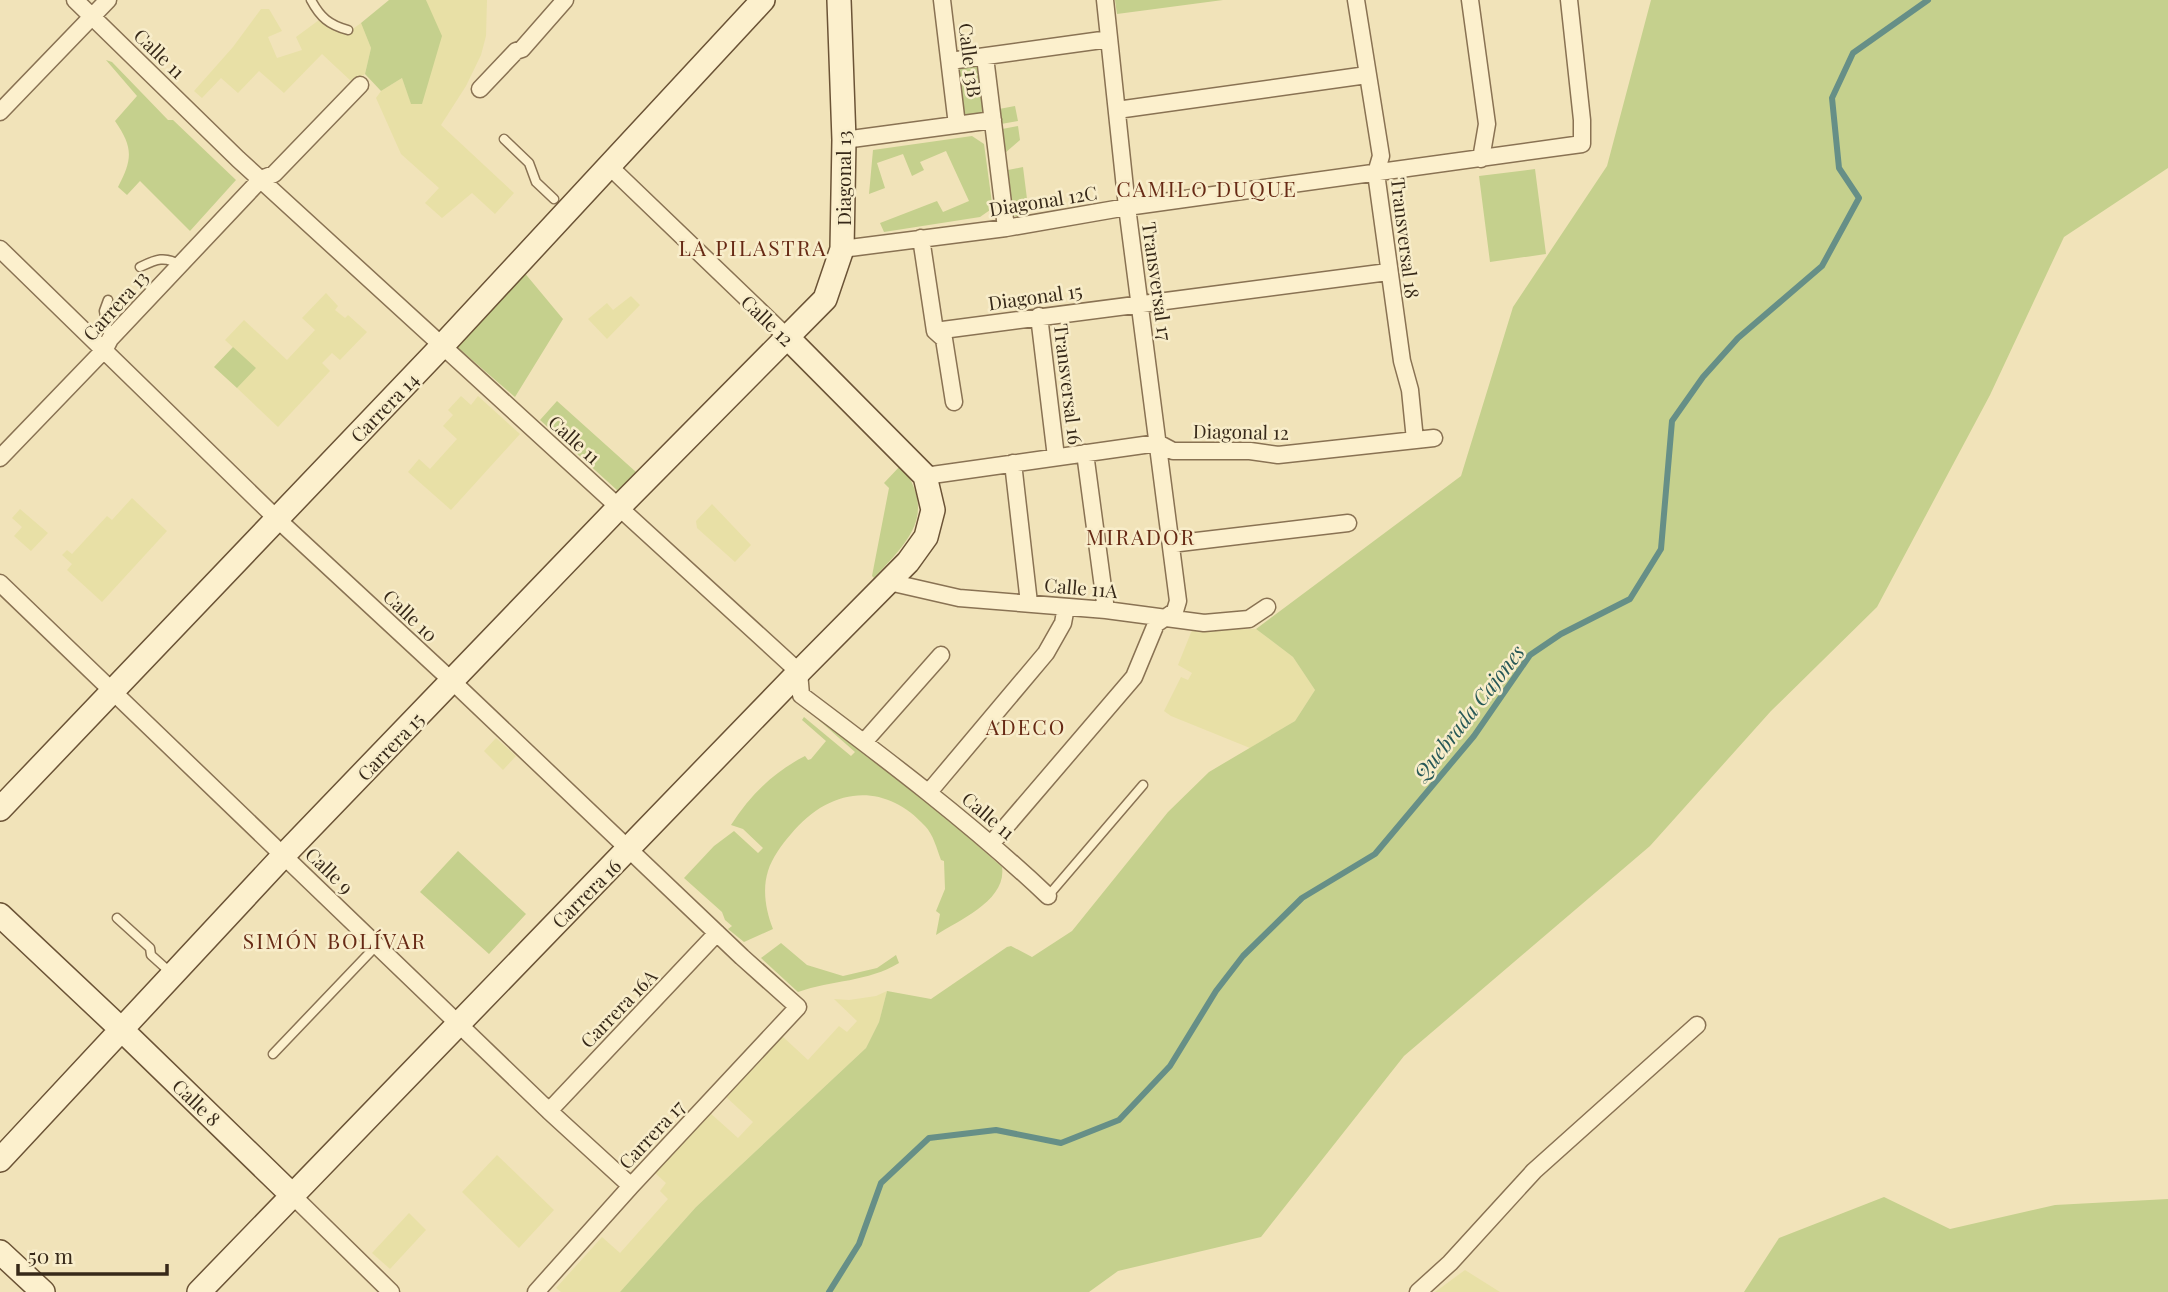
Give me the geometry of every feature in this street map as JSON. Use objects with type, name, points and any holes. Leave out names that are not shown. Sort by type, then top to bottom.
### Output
[{"type":"main road","name":"Carrera 14","points":[[0,809],[442,346],[559,204],[609,166],[763,0]]},
{"type":"main road","name":"Diagonal 13","points":[[787,337],[825,299],[842,248],[844,140],[839,0]]},
{"type":"main road","name":"Calle 12","points":[[787,337],[925,476]]},
{"type":"main road","name":"Carrera 15","points":[[0,1160],[284,855],[787,337]]},
{"type":"main road","name":"Carrera 16","points":[[199,1292],[889,582],[926,537],[933,510],[925,476]]},
{"type":"main road","name":"Calle 8","points":[[0,915],[293,1196]]},
{"type":"main road","points":[[0,1252],[43,1292]]},
{"type":"street","name":"Calle 11","points":[[75,0],[261,179],[799,672],[801,695],[929,792],[1048,896]]},
{"type":"street","points":[[0,112],[107,0]]},
{"type":"street","points":[[480,89],[516,51],[522,49],[565,0]]},
{"type":"street","name":"Calle 13B","points":[[942,0],[957,125]]},
{"type":"street","name":"Transversal 17","points":[[1105,0],[1127,207],[1158,443]]},
{"type":"street","name":"Transversal 18","points":[[1356,0],[1381,156],[1376,173],[1388,272],[1402,360],[1410,390],[1415,440]]},
{"type":"street","points":[[1470,0],[1487,124],[1481,159]]},
{"type":"street","name":"Diagonal 12C","points":[[842,248],[1006,228],[1127,207],[1582,144],[1582,120],[1569,0]]},
{"type":"street","points":[[950,61],[1109,39]]},
{"type":"street","points":[[985,57],[1006,228]]},
{"type":"street","points":[[1117,110],[1367,75]]},
{"type":"street","name":"Carrera 13","points":[[0,458],[261,179],[274,174],[360,85]]},
{"type":"street","points":[[844,140],[993,120]]},
{"type":"street","name":"Calle 12","points":[[609,166],[787,337]]},
{"type":"street","points":[[921,239],[935,331],[944,339],[954,402]]},
{"type":"street","name":"Calle 10","points":[[0,249],[107,344],[276,519],[798,1007]]},
{"type":"street","name":"Diagonal 15","points":[[935,331],[1388,272]]},
{"type":"street","name":"Transversal 16","points":[[1039,316],[1056,457]]},
{"type":"street","name":"Diagonal 12","points":[[925,476],[1158,443],[1173,451],[1278,455],[1434,438]]},
{"type":"street","points":[[991,844],[1134,677],[1156,624],[1175,611],[1178,601],[1158,443]]},
{"type":"street","points":[[1085,453],[1106,610]]},
{"type":"street","points":[[1013,463],[1029,603]]},
{"type":"street","points":[[1171,544],[1348,523]]},
{"type":"street","name":"Calle 11A","points":[[889,582],[960,598],[1106,610],[1204,623],[1249,619],[1267,607]]},
{"type":"street","name":"Calle 9","points":[[0,583],[549,1111],[631,1186]]},
{"type":"street","points":[[929,792],[1046,653],[1063,623],[1066,607]]},
{"type":"street","points":[[864,742],[941,655]]},
{"type":"street","name":"Carrera 16A","points":[[549,1111],[718,933]]},
{"type":"street","name":"Carrera 17","points":[[536,1292],[798,1007]]},
{"type":"street","points":[[1418,1292],[1450,1263],[1534,1171],[1696,1025]]},
{"type":"street","name":"Calle 8","points":[[293,1196],[391,1292]]},
{"type":"lane","points":[[311,0],[327,22],[348,30]]},
{"type":"lane","points":[[504,139],[529,163],[536,182],[559,204]]},
{"type":"lane","points":[[139,267],[158,258],[170,259],[180,265]]},
{"type":"lane","points":[[107,344],[104,311],[108,300]]},
{"type":"lane","points":[[1048,896],[1143,785]]},
{"type":"lane","points":[[117,918],[150,948],[151,955],[173,975]]},
{"type":"lane","points":[[273,1054],[377,944]]},
{"type":"shaded area","points":[[426,0],[487,0],[486,36],[481,55],[466,86],[441,125],[514,193],[495,214],[472,193],[442,218],[425,203],[439,188],[401,154],[376,98],[381,91],[402,78],[411,103],[429,9]]},
{"type":"shaded area","points":[[261,9],[269,9],[282,31],[268,37],[277,58],[302,50],[296,37],[319,20],[346,34],[361,23],[371,48],[365,74],[352,82],[322,54],[284,93],[259,71],[238,93],[221,78],[202,98],[194,91],[233,47]]},
{"type":"shaded area","points":[[326,293],[338,306],[335,310],[345,318],[348,315],[367,332],[340,360],[332,353],[322,363],[330,371],[278,427],[237,388],[255,368],[225,340],[244,320],[287,360],[315,330],[302,318]]},
{"type":"shaded area","points":[[631,296],[640,305],[607,339],[588,319],[607,303],[613,310]]},
{"type":"shaded area","points":[[461,396],[471,405],[478,396],[520,434],[451,510],[408,472],[419,459],[430,469],[457,439],[443,426],[453,415],[448,410]]},
{"type":"shaded area","points":[[132,498],[167,531],[102,602],[67,570],[72,564],[62,555],[67,550],[72,554],[107,516],[112,520]]},
{"type":"shaded area","points":[[712,504],[751,545],[735,562],[697,528],[696,521]]},
{"type":"shaded area","points":[[20,509],[48,533],[31,551],[14,536],[22,527],[12,518]]},
{"type":"shaded area","points":[[1256,629],[1293,657],[1315,690],[1295,721],[1250,748],[1164,711],[1181,677],[1188,680],[1192,673],[1178,665],[1192,630]]},
{"type":"shaded area","points":[[496,738],[516,756],[503,770],[484,751]]},
{"type":"shaded area","points":[[887,991],[879,1022],[866,1048],[696,1207],[620,1292],[561,1292],[556,1288],[602,1237],[620,1253],[668,1199],[660,1191],[666,1183],[654,1172],[709,1112],[738,1138],[753,1122],[724,1095],[781,1035],[808,1060],[839,1026],[847,1032],[857,1021],[834,999],[876,996]]},
{"type":"shaded area","points":[[497,1155],[554,1210],[519,1248],[462,1192]]},
{"type":"shaded area","points":[[409,1213],[426,1230],[390,1269],[372,1253]]},
{"type":"shaded area","points":[[1465,1270],[1500,1292],[1435,1292]]},
{"type":"green space","points":[[389,0],[426,0],[442,36],[422,104],[411,104],[402,78],[381,91],[365,74],[371,48],[361,23]]},
{"type":"green space","points":[[1115,0],[1223,0],[1117,14]]},
{"type":"green space","points":[[1651,0],[2168,0],[2168,168],[2064,237],[1990,395],[1877,607],[1771,711],[1650,846],[1404,1056],[1261,1237],[1118,1271],[1089,1292],[620,1292],[696,1207],[866,1048],[879,1022],[887,991],[931,999],[1007,947],[1011,946],[1032,957],[1072,931],[1168,812],[1209,772],[1295,721],[1315,690],[1293,657],[1256,629],[1461,476],[1513,307],[1607,166]]},
{"type":"green space","points":[[106,60],[112,62],[168,120],[173,120],[236,180],[190,231],[140,181],[127,195],[118,187],[129,153],[125,138],[115,121],[137,96]]},
{"type":"green space","points":[[979,65],[985,114],[982,117],[963,116],[958,70],[962,66]]},
{"type":"green space","points":[[1015,106],[1018,121],[1001,124],[999,109]]},
{"type":"green space","points":[[1018,126],[1020,140],[1005,153],[1002,129]]},
{"type":"green space","points":[[972,136],[984,144],[992,203],[990,210],[980,217],[884,232],[880,223],[937,201],[943,212],[969,201],[946,151],[920,162],[924,170],[912,176],[903,154],[877,163],[885,188],[869,194],[873,150]]},
{"type":"green space","points":[[1023,167],[1029,215],[1019,217],[1013,215],[1008,170]]},
{"type":"green space","points":[[1535,169],[1546,254],[1490,262],[1479,176]]},
{"type":"green space","points":[[523,271],[563,319],[515,397],[456,346]]},
{"type":"green space","points":[[233,347],[256,368],[237,388],[214,367]]},
{"type":"green space","points":[[557,401],[636,472],[618,491],[540,420]]},
{"type":"green space","points":[[901,465],[912,483],[918,513],[907,539],[874,578],[872,576],[889,488],[884,483]]},
{"type":"green space","points":[[804,707],[924,798],[1002,867],[1002,879],[990,899],[969,916],[936,935],[940,914],[936,911],[945,889],[944,861],[941,860],[930,833],[909,811],[892,801],[874,796],[856,796],[839,799],[822,807],[806,819],[778,851],[770,866],[765,886],[773,929],[744,942],[728,929],[732,926],[725,920],[722,912],[684,878],[714,846],[734,831],[758,853],[763,848],[743,829],[731,825],[764,785],[805,756],[808,760],[811,759],[826,741],[802,720],[804,717],[851,756],[855,752]]},
{"type":"green space","points":[[458,851],[526,914],[489,954],[420,892]]},
{"type":"green space","points":[[781,943],[807,965],[843,976],[877,968],[896,955],[899,963],[875,974],[798,992],[761,958]]},
{"type":"green space","points":[[1884,1197],[1950,1229],[2055,1205],[2168,1199],[2168,1292],[1744,1292],[1779,1238]]},
{"type":"waterway","name":"Quebrada Cajones","points":[[829,1292],[859,1244],[881,1183],[929,1138],[996,1130],[1061,1143],[1119,1120],[1170,1066],[1216,991],[1243,956],[1302,898],[1375,854],[1474,736],[1530,655],[1561,634],[1630,599],[1661,549],[1672,421],[1703,377],[1738,338],[1822,266],[1859,198],[1839,168],[1832,98],[1853,53],[1928,0]]},
{"type":"district","name":"CAMILO DUQUE","points":[[1207,188]]},
{"type":"district","name":"LA PILASTRA","points":[[753,247]]},
{"type":"district","name":"MIRADOR","points":[[1141,536]]},
{"type":"district","name":"ADECO","points":[[1026,726]]},
{"type":"district","name":"SIMÓN BOLÍVAR","points":[[335,940]]}]
